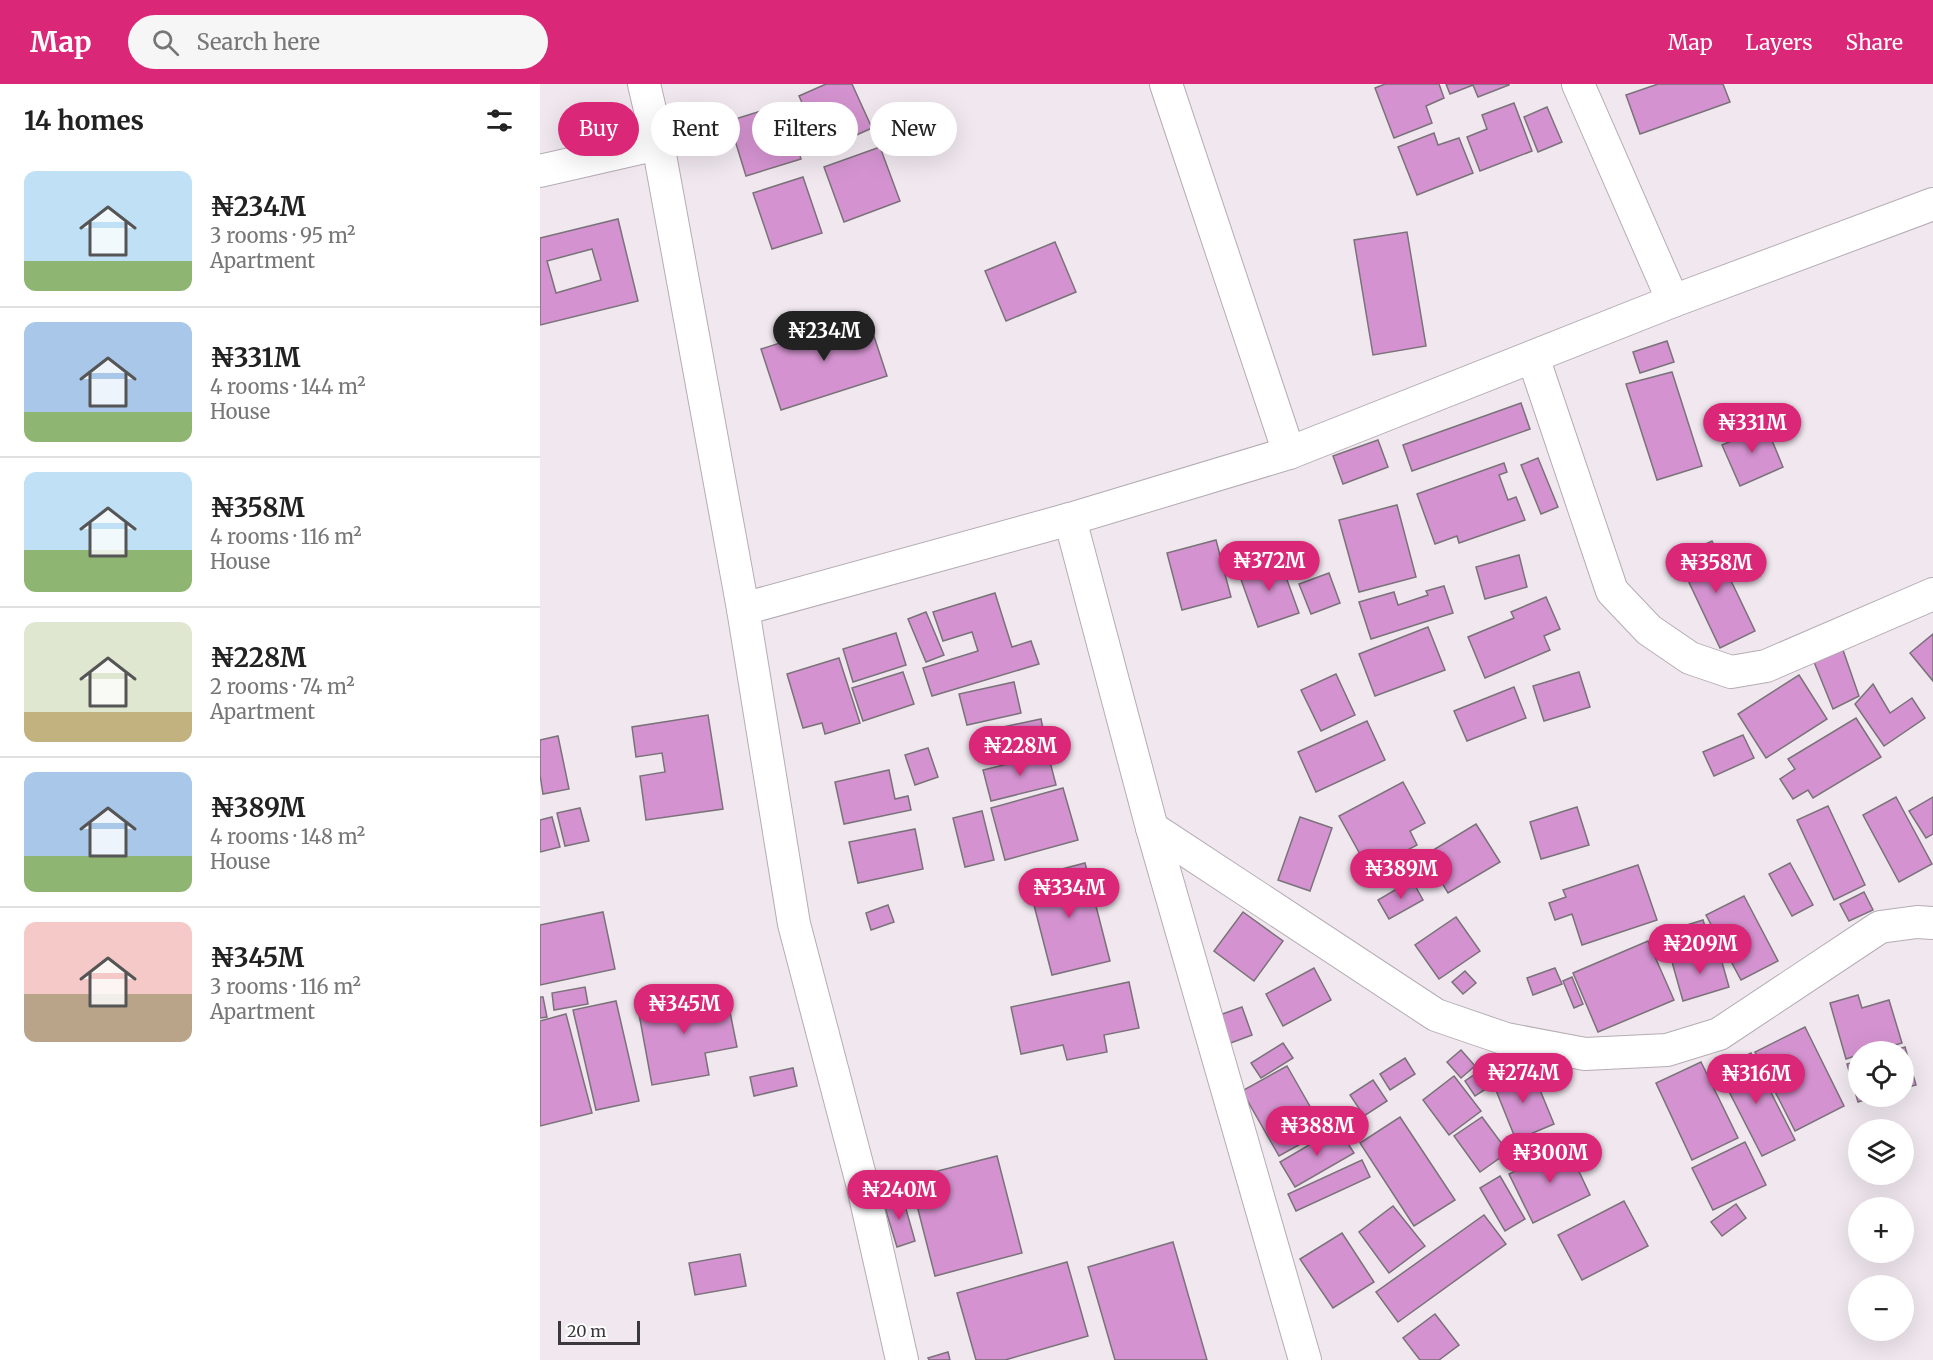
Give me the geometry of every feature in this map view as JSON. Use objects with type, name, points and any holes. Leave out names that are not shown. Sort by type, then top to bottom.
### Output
[{"type":"street","points":[[644,84],[651,114]]},
{"type":"street","points":[[1166,84],[1289,453]]},
{"type":"street","points":[[1578,84],[1672,301]]},
{"type":"street","points":[[540,171],[651,146]]},
{"type":"street","points":[[660,156],[743,609],[794,924],[863,1187],[902,1360]]},
{"type":"street","points":[[743,609],[1070,519],[1289,453],[1672,301],[1933,204]]},
{"type":"street","points":[[1533,357],[1612,591],[1649,630],[1690,658],[1731,672],[1766,666],[1933,594]]},
{"type":"street","points":[[1070,519],[1152,828],[1305,1360]]},
{"type":"street","points":[[1152,828],[1436,1015],[1506,1039],[1585,1054],[1667,1050],[1719,1034],[1880,927],[1917,922],[1933,923]]},
{"type":"building","points":[[826,84],[852,84],[870,124],[870,129],[858,134],[858,102],[802,102],[799,96]]},
{"type":"building","points":[[1385,84],[1439,84],[1444,98],[1426,106],[1432,123],[1394,138],[1375,88]]},
{"type":"building","points":[[1446,84],[1509,85],[1478,97],[1473,85],[1450,94]]},
{"type":"building","points":[[1658,84],[1723,84],[1730,102],[1640,134],[1626,95]]},
{"type":"building","points":[[1514,103],[1532,151],[1480,171],[1467,137],[1487,129],[1482,115]]},
{"type":"building","points":[[1547,107],[1562,142],[1538,152],[1524,117]]},
{"type":"building","points":[[752,114],[752,156],[800,156],[801,159],[746,176],[740,156],[740,118]]},
{"type":"building","points":[[1434,133],[1438,145],[1459,138],[1473,173],[1417,195],[1398,147]]},
{"type":"building","points":[[870,151],[870,156],[883,156],[900,201],[844,222],[824,167]]},
{"type":"building","points":[[803,177],[822,233],[772,249],[753,193]]},
{"type":"building","points":[[618,219],[638,301],[540,325],[540,238]],"holes":[[[592,249],[601,280],[556,293],[547,261]]]},
{"type":"building","points":[[1407,232],[1426,346],[1373,355],[1354,240]]},
{"type":"building","points":[[1055,242],[1076,292],[1006,321],[985,271]]},
{"type":"building","points":[[867,315],[887,376],[781,410],[761,349]]},
{"type":"building","points":[[1667,341],[1674,362],[1640,373],[1633,352]]},
{"type":"building","points":[[1672,372],[1702,466],[1657,480],[1626,384]]},
{"type":"building","points":[[1521,403],[1530,429],[1412,471],[1403,445]]},
{"type":"building","points":[[1750,424],[1754,431],[1766,426],[1783,467],[1740,486],[1722,445],[1734,440],[1731,433]]},
{"type":"building","points":[[1378,440],[1388,467],[1343,484],[1333,456]]},
{"type":"building","points":[[1538,458],[1558,507],[1541,514],[1521,465]]},
{"type":"building","points":[[1504,463],[1507,472],[1499,475],[1508,500],[1516,497],[1525,520],[1459,543],[1457,536],[1435,544],[1417,494]]},
{"type":"building","points":[[1397,505],[1416,577],[1359,592],[1339,520]]},
{"type":"building","points":[[1216,540],[1231,597],[1182,610],[1167,553]]},
{"type":"building","points":[[1712,541],[1755,631],[1720,648],[1677,557]]},
{"type":"building","points":[[1278,555],[1299,613],[1258,627],[1239,574],[1258,568],[1256,562]]},
{"type":"building","points":[[1519,555],[1527,587],[1485,599],[1476,567]]},
{"type":"building","points":[[1329,573],[1340,603],[1311,614],[1299,584]]},
{"type":"building","points":[[1444,586],[1453,613],[1371,639],[1359,602],[1394,592],[1398,605],[1428,595],[1426,591]]},
{"type":"building","points":[[995,593],[1012,647],[1031,641],[1039,664],[932,696],[923,668],[978,651],[972,632],[943,641],[933,612]]},
{"type":"building","points":[[1546,597],[1560,629],[1544,636],[1550,650],[1485,678],[1468,637],[1514,618],[1511,612]]},
{"type":"building","points":[[926,612],[944,655],[926,662],[908,619]]},
{"type":"building","points":[[1428,627],[1445,670],[1375,696],[1359,654]]},
{"type":"building","points":[[896,633],[906,665],[853,682],[843,649]]},
{"type":"building","points":[[1933,634],[1933,681],[1910,653]]},
{"type":"building","points":[[1843,650],[1859,696],[1833,709],[1814,662]]},
{"type":"building","points":[[839,658],[860,723],[825,734],[822,723],[803,728],[787,674]]},
{"type":"building","points":[[903,672],[914,704],[863,721],[852,688]]},
{"type":"building","points":[[1579,672],[1590,707],[1544,721],[1533,686]]},
{"type":"building","points":[[1336,674],[1355,715],[1321,731],[1301,690]]},
{"type":"building","points":[[1799,675],[1827,719],[1766,758],[1738,714]]},
{"type":"building","points":[[1014,682],[1021,713],[967,725],[959,694]]},
{"type":"building","points":[[1873,684],[1890,713],[1912,698],[1925,718],[1884,746],[1855,704]]},
{"type":"building","points":[[1514,687],[1526,718],[1467,741],[1454,711]]},
{"type":"building","points":[[708,715],[723,809],[646,820],[640,776],[665,772],[662,753],[636,757],[632,727]]},
{"type":"building","points":[[1856,718],[1881,757],[1813,798],[1808,790],[1793,799],[1780,779],[1795,769],[1788,759]]},
{"type":"building","points":[[1041,719],[1047,748],[990,760],[984,731]]},
{"type":"building","points":[[1367,721],[1385,760],[1316,792],[1298,752]]},
{"type":"building","points":[[1743,735],[1754,758],[1714,776],[1703,752]]},
{"type":"building","points":[[558,736],[569,789],[543,794],[540,775],[540,740]]},
{"type":"building","points":[[928,748],[938,777],[915,785],[905,755]]},
{"type":"building","points":[[1048,754],[1056,785],[991,801],[983,770]]},
{"type":"building","points":[[889,770],[895,799],[908,796],[911,810],[844,824],[835,782]]},
{"type":"building","points":[[1403,782],[1425,823],[1410,831],[1417,845],[1387,861],[1388,864],[1371,874],[1339,816]]},
{"type":"building","points":[[1063,788],[1078,840],[1005,860],[991,808]]},
{"type":"building","points":[[1896,797],[1932,864],[1899,882],[1863,815]]},
{"type":"building","points":[[1933,797],[1933,834],[1926,838],[1909,811]]},
{"type":"building","points":[[1828,806],[1865,885],[1834,900],[1797,820]]},
{"type":"building","points":[[1577,807],[1589,845],[1541,859],[1530,822]]},
{"type":"building","points":[[580,808],[589,841],[565,846],[557,813]]},
{"type":"building","points":[[982,811],[994,860],[965,867],[953,818]]},
{"type":"building","points":[[552,817],[560,847],[540,852],[540,820]]},
{"type":"building","points":[[1300,817],[1332,828],[1310,891],[1278,880]]},
{"type":"building","points":[[1476,824],[1500,862],[1448,893],[1425,855]]},
{"type":"building","points":[[915,829],[923,869],[858,883],[849,842]]},
{"type":"building","points":[[1085,863],[1110,961],[1052,975],[1027,878]]},
{"type":"building","points":[[1790,863],[1813,905],[1792,916],[1769,874]]},
{"type":"building","points":[[1638,865],[1657,920],[1582,945],[1572,914],[1555,920],[1549,903],[1566,897],[1563,890]]},
{"type":"building","points":[[1412,880],[1423,900],[1389,919],[1378,900]]},
{"type":"building","points":[[1864,892],[1873,910],[1849,921],[1840,904]]},
{"type":"building","points":[[1744,896],[1778,961],[1741,980],[1706,915]]},
{"type":"building","points":[[888,905],[894,922],[871,930],[866,913]]},
{"type":"building","points":[[603,912],[615,969],[540,985],[540,925]]},
{"type":"building","points":[[1243,912],[1283,941],[1254,981],[1214,951]]},
{"type":"building","points":[[1456,917],[1480,951],[1439,979],[1415,945]]},
{"type":"building","points":[[1703,920],[1710,942],[1667,955],[1661,933]]},
{"type":"building","points":[[1648,941],[1674,1000],[1598,1032],[1573,973]]},
{"type":"building","points":[[1718,948],[1729,987],[1683,1001],[1672,962]]},
{"type":"building","points":[[1314,968],[1331,1000],[1283,1026],[1266,994]]},
{"type":"building","points":[[1555,968],[1562,984],[1533,995],[1527,978]]},
{"type":"building","points":[[1465,971],[1476,983],[1463,994],[1452,982]]},
{"type":"building","points":[[1572,977],[1583,1004],[1574,1008],[1563,981]]},
{"type":"building","points":[[1129,982],[1139,1028],[1104,1035],[1107,1052],[1067,1060],[1063,1045],[1021,1054],[1011,1007]]},
{"type":"building","points":[[585,987],[588,1004],[554,1010],[552,993]]},
{"type":"building","points":[[714,989],[719,1013],[730,1012],[737,1047],[705,1053],[709,1075],[652,1085],[637,1003]]},
{"type":"building","points":[[1858,995],[1862,1008],[1889,1000],[1901,1041],[1848,1041],[1848,1058],[1846,1059],[1830,1003]]},
{"type":"building","points":[[540,997],[543,997],[547,1017],[540,1018]]},
{"type":"building","points":[[616,1001],[639,1101],[596,1110],[573,1010]]},
{"type":"building","points":[[1242,1007],[1252,1035],[1228,1044],[1217,1016]]},
{"type":"building","points":[[566,1014],[592,1113],[540,1126],[540,1021]]},
{"type":"building","points":[[1805,1027],[1844,1106],[1795,1131],[1755,1052]]},
{"type":"building","points":[[1283,1043],[1293,1058],[1261,1078],[1251,1063]]},
{"type":"building","points":[[1461,1050],[1475,1066],[1461,1078],[1447,1062]]},
{"type":"building","points":[[1751,1053],[1795,1140],[1762,1156],[1718,1070]]},
{"type":"building","points":[[1405,1058],[1415,1074],[1390,1090],[1380,1074]]},
{"type":"building","points":[[1701,1062],[1738,1138],[1692,1160],[1656,1083]]},
{"type":"building","points":[[1287,1066],[1324,1131],[1279,1156],[1242,1091]]},
{"type":"building","points":[[793,1068],[797,1086],[754,1096],[750,1077]]},
{"type":"building","points":[[1531,1068],[1554,1124],[1516,1140],[1493,1083]]},
{"type":"building","points":[[1481,1070],[1492,1085],[1475,1096],[1465,1081]]},
{"type":"building","points":[[1454,1076],[1481,1111],[1449,1135],[1423,1100]]},
{"type":"building","points":[[1373,1080],[1387,1101],[1364,1116],[1350,1095]]},
{"type":"building","points":[[1400,1117],[1455,1200],[1414,1226],[1360,1143]]},
{"type":"building","points":[[1482,1117],[1508,1152],[1480,1172],[1454,1136]]},
{"type":"building","points":[[1338,1128],[1354,1153],[1295,1187],[1280,1162]]},
{"type":"building","points":[[1745,1142],[1766,1185],[1713,1210],[1692,1168]]},
{"type":"building","points":[[1567,1146],[1590,1195],[1533,1223],[1509,1174]]},
{"type":"building","points":[[997,1156],[1022,1253],[935,1276],[910,1178]]},
{"type":"building","points":[[1362,1160],[1370,1177],[1296,1211],[1288,1194]]},
{"type":"building","points":[[1500,1176],[1525,1219],[1505,1231],[1480,1188]]},
{"type":"building","points":[[902,1195],[915,1241],[897,1247],[883,1201]]},
{"type":"building","points":[[1624,1201],[1648,1246],[1582,1280],[1558,1235]]},
{"type":"building","points":[[1736,1204],[1746,1218],[1722,1236],[1711,1222]]},
{"type":"building","points":[[1393,1206],[1425,1246],[1389,1273],[1359,1232]]},
{"type":"building","points":[[1484,1215],[1506,1244],[1398,1322],[1376,1292]]},
{"type":"building","points":[[1342,1233],[1374,1282],[1333,1308],[1300,1259]]},
{"type":"building","points":[[1173,1242],[1207,1360],[1115,1360],[1088,1267]]},
{"type":"building","points":[[740,1254],[746,1286],[695,1295],[689,1263]]},
{"type":"building","points":[[1067,1262],[1088,1336],[1005,1360],[976,1360],[957,1293]]},
{"type":"building","points":[[1435,1314],[1459,1345],[1439,1360],[1420,1360],[1403,1338]]},
{"type":"building","points":[[948,1352],[950,1360],[929,1360],[928,1358]]}]
